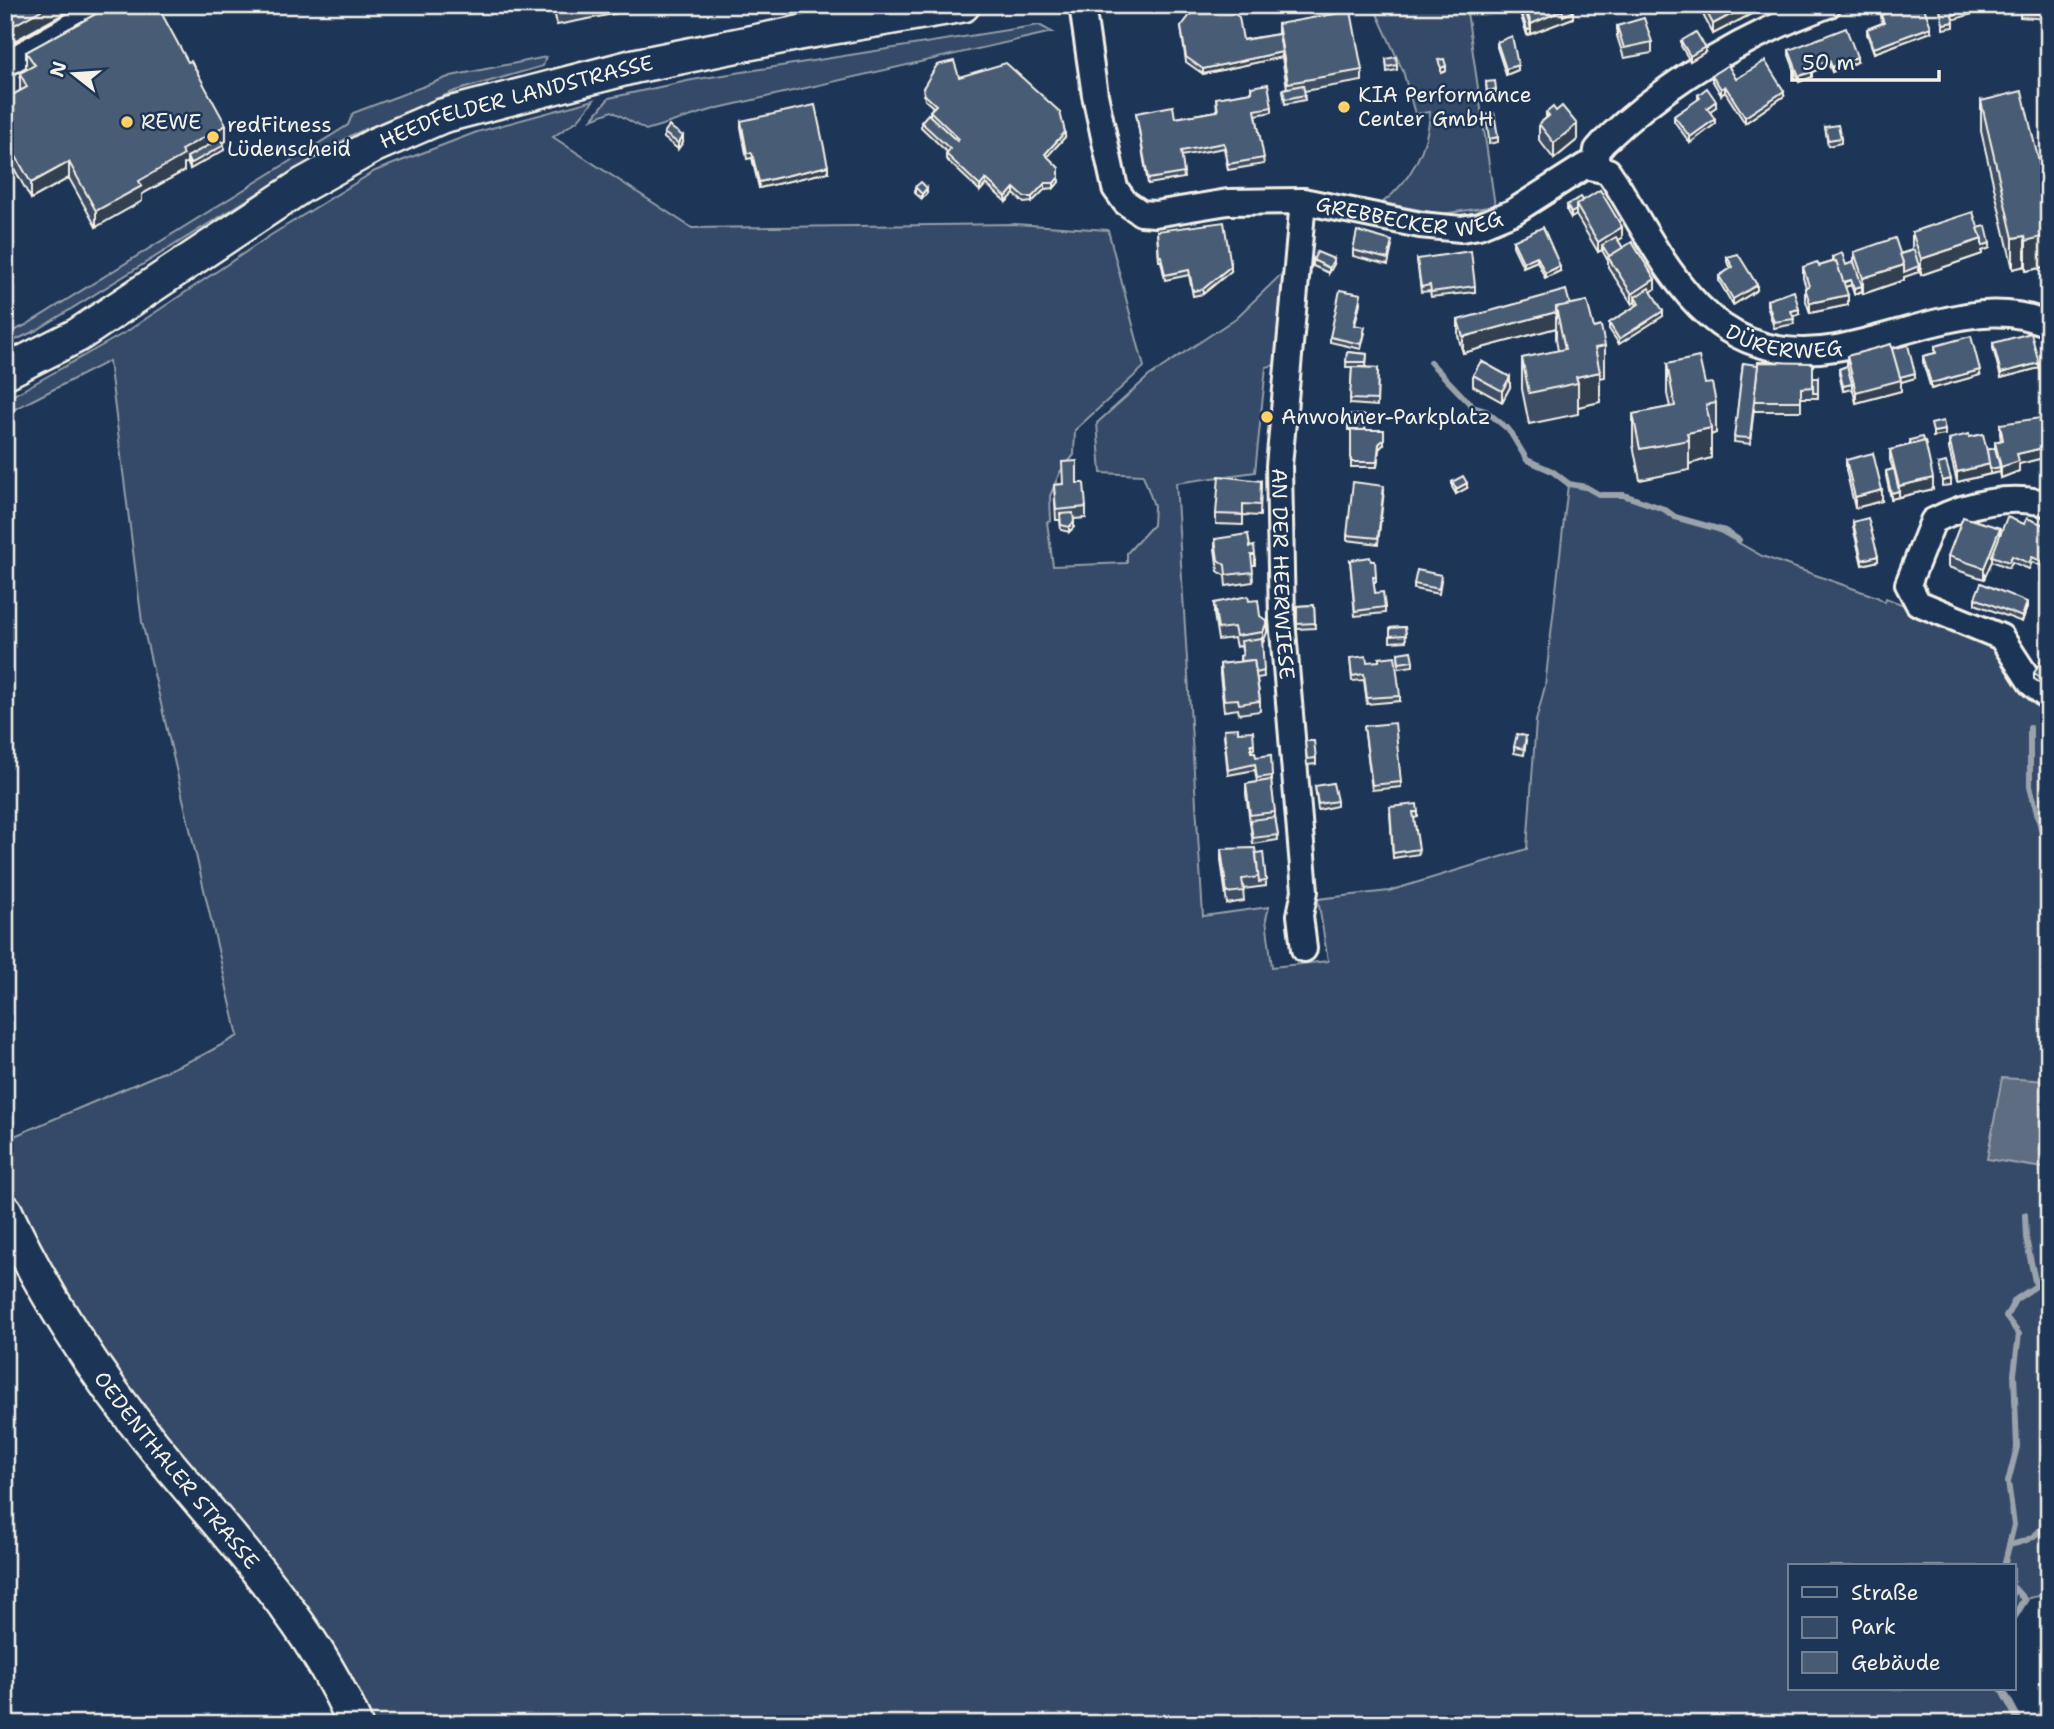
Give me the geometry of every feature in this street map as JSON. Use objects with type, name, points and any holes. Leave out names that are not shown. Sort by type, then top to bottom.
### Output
[{"type":"main road","name":"HEEDFELDER LANDSTRASSE","points":[[5,372],[78,334],[303,185],[375,145],[442,116],[635,66],[799,33],[963,5]]},
{"type":"main road","name":"OEDENTHALER STRASSE","points":[[5,1211],[51,1298],[119,1399],[153,1446],[299,1621],[355,1724]]},
{"type":"street","name":"GREBBECKER WEG","points":[[1082,5],[1105,147],[1115,188],[1125,202],[1148,215],[1228,202],[1303,201],[1420,226],[1461,229],[1479,226],[1513,212],[1575,170],[1595,166]]},
{"type":"street","points":[[1595,166],[1597,150],[1604,142],[1665,89],[1740,42],[1828,5]]},
{"type":"street","points":[[5,64],[100,10]]},
{"type":"street","name":"DÜRERWEG","points":[[1595,166],[1608,171],[1684,292],[1703,312],[1741,338],[1784,350],[1811,350],[1835,348],[1970,314],[2022,316],[2049,325]]},
{"type":"street","name":"AN DER HEERWIESE","points":[[1303,201],[1279,466],[1282,619],[1305,891],[1300,915],[1304,949]]},
{"type":"street","points":[[2049,503],[2017,499],[1992,501],[1947,514],[1933,521],[1908,584],[1918,603],[2001,637],[2031,683],[2049,698]]},
{"type":"green space","points":[[1466,5],[1495,206],[1442,214],[1382,203],[1401,185],[1416,163],[1426,138],[1430,112],[1415,114],[1403,71],[1374,7]]},
{"type":"green space","points":[[1039,25],[1052,32],[718,108],[646,130],[612,111],[592,119],[609,98],[692,80]]},
{"type":"green space","points":[[546,57],[543,66],[455,91],[352,135],[37,330],[5,345],[5,335],[26,325],[348,125],[353,113],[451,76]]},
{"type":"green space","points":[[594,100],[578,120],[553,137],[692,228],[1014,224],[1108,230],[1144,367],[1075,430],[1074,455],[1060,472],[1050,496],[1051,521],[1047,522],[1053,566],[1127,563],[1127,553],[1153,525],[1154,506],[1143,475],[1101,473],[1097,423],[1149,376],[1236,318],[1290,266],[1280,364],[1266,367],[1255,472],[1176,483],[1203,916],[1269,907],[1266,919],[1272,967],[1328,961],[1318,899],[1389,891],[1527,849],[1536,721],[1545,686],[1568,485],[1585,488],[1600,496],[1623,497],[1664,511],[1674,518],[1714,529],[1762,556],[1885,602],[1886,598],[1993,640],[2049,710],[2049,1572],[2044,1595],[2029,1598],[2016,1619],[2016,1564],[1788,1564],[1788,1690],[2006,1690],[2024,1724],[364,1724],[127,1393],[5,1188],[5,1140],[201,1056],[238,1036],[142,622],[109,361],[5,414],[5,400],[126,332],[271,235],[375,171],[477,132]]},
{"type":"shaded area","points":[[2002,1078],[2049,1081],[2049,1169],[1987,1159]]},
{"type":"building","points":[[5,5],[50,5],[5,30]]},
{"type":"building","name":"REWE","points":[[112,5],[157,5],[226,125],[181,150],[184,155],[139,181],[142,186],[96,211],[69,162],[31,183],[5,137],[5,99],[27,87],[20,73],[35,65],[26,52]]},
{"type":"building","points":[[1525,5],[1562,5],[1563,10],[1531,24]]},
{"type":"building","points":[[1562,5],[1570,5],[1573,12],[1563,16]]},
{"type":"building","points":[[1703,5],[1749,5],[1713,24]]},
{"type":"building","points":[[1910,5],[1923,5],[1931,27],[1874,48],[1867,29],[1884,23],[1881,15]]},
{"type":"building","points":[[1939,5],[1979,6],[1952,15],[1954,22],[1943,24]]},
{"type":"building","points":[[2005,5],[2049,5],[2049,14],[2020,12],[2021,6]]},
{"type":"building","points":[[1222,6],[1239,17],[1243,40],[1279,34],[1282,52],[1203,69],[1186,57],[1181,27],[1193,11]]},
{"type":"building","points":[[1525,10],[1531,29],[1527,30],[1521,11]]},
{"type":"building","points":[[1351,11],[1362,70],[1288,83],[1278,24]]},
{"type":"building","points":[[1644,18],[1652,42],[1624,48],[1617,26]]},
{"type":"building","points":[[1846,28],[1857,57],[1832,67],[1829,60],[1810,67],[1812,72],[1799,76],[1789,50]]},
{"type":"building","points":[[1696,32],[1705,47],[1690,56],[1681,41]]},
{"type":"building","points":[[1512,36],[1518,65],[1506,69],[1497,42]]},
{"type":"building","points":[[1396,57],[1397,65],[1387,67],[1386,59]]},
{"type":"building","points":[[1444,59],[1446,66],[1441,68],[1438,60]]},
{"type":"building","points":[[954,61],[959,77],[1006,63],[1060,112],[1065,132],[1045,154],[1059,168],[1059,177],[1054,183],[1045,183],[1032,197],[1024,197],[1014,188],[1006,197],[986,179],[980,186],[946,154],[950,149],[921,122],[928,114],[957,141],[959,139],[930,111],[936,105],[925,95],[923,88],[937,65]]},
{"type":"building","points":[[1765,61],[1784,91],[1745,117],[1725,86],[1721,89],[1712,75],[1728,65],[1736,79]]},
{"type":"building","points":[[1495,81],[1496,89],[1487,91],[1486,82]]},
{"type":"building","points":[[1268,84],[1272,107],[1255,110],[1264,158],[1228,164],[1224,143],[1181,151],[1184,173],[1148,179],[1136,113],[1173,106],[1175,118],[1218,111],[1216,98],[1252,92],[1251,87]]},
{"type":"building","points":[[1303,85],[1305,95],[1285,99],[1283,89]]},
{"type":"building","points":[[1707,88],[1716,101],[1707,108],[1715,119],[1690,137],[1674,116],[1700,98],[1698,95]]},
{"type":"building","points":[[2022,91],[2049,204],[2049,230],[2044,231],[2045,236],[2026,241],[2025,236],[2013,238],[1981,101]]},
{"type":"building","points":[[815,105],[828,166],[759,182],[752,153],[747,153],[741,121]]},
{"type":"building","points":[[1562,106],[1577,124],[1554,143],[1539,124],[1549,116],[1546,113],[1553,107],[1556,111]]},
{"type":"building","points":[[1494,113],[1498,137],[1489,139],[1486,115]]},
{"type":"building","points":[[1838,125],[1841,138],[1828,140],[1825,127]]},
{"type":"building","points":[[669,126],[683,136],[678,143],[664,133]]},
{"type":"building","points":[[220,139],[224,145],[190,164],[187,157]]},
{"type":"building","points":[[921,182],[927,188],[922,194],[915,187]]},
{"type":"building","points":[[1600,190],[1622,227],[1598,242],[1576,205]]},
{"type":"building","points":[[1581,197],[1583,200],[1571,213],[1567,205]]},
{"type":"building","points":[[1973,212],[1982,239],[1921,259],[1912,232]]},
{"type":"building","points":[[1224,222],[1231,266],[1203,289],[1193,291],[1189,270],[1165,275],[1159,256],[1157,231]]},
{"type":"building","points":[[1986,226],[1990,243],[1982,246],[1978,228]]},
{"type":"building","points":[[1543,227],[1560,266],[1545,273],[1537,256],[1523,262],[1513,241]]},
{"type":"building","points":[[1357,231],[1392,241],[1388,259],[1353,250]]},
{"type":"building","points":[[1616,237],[1623,248],[1609,256],[1602,245]]},
{"type":"building","points":[[1895,238],[1904,265],[1863,278],[1854,252]]},
{"type":"building","points":[[1632,242],[1655,279],[1632,294],[1608,257]]},
{"type":"building","points":[[1914,250],[1919,266],[1904,272],[1900,254]]},
{"type":"building","points":[[1471,251],[1475,286],[1431,292],[1430,285],[1421,287],[1417,259]]},
{"type":"building","points":[[1317,252],[1334,259],[1329,268],[1313,260]]},
{"type":"building","points":[[1842,253],[1846,265],[1854,262],[1862,286],[1854,288],[1851,280],[1843,282],[1832,257]]},
{"type":"building","points":[[1738,254],[1757,285],[1733,299],[1719,276],[1733,267],[1727,257]]},
{"type":"building","points":[[1836,261],[1848,295],[1810,303],[1805,288],[1809,286],[1803,267],[1817,262],[1819,266]]},
{"type":"building","points":[[1649,288],[1663,311],[1619,339],[1609,323],[1639,304],[1635,297]]},
{"type":"building","points":[[1340,290],[1361,294],[1354,325],[1365,327],[1361,344],[1330,337]]},
{"type":"building","points":[[1566,290],[1570,305],[1556,307],[1556,312],[1463,337],[1458,320]]},
{"type":"building","points":[[1794,291],[1799,309],[1791,311],[1794,319],[1774,322],[1767,300]]},
{"type":"building","points":[[1587,301],[1594,328],[1601,326],[1605,346],[1595,348],[1600,372],[1576,377],[1578,383],[1529,393],[1522,358],[1565,349],[1556,307]]},
{"type":"building","points":[[2031,333],[2039,363],[2001,373],[1993,343]]},
{"type":"building","points":[[1971,336],[1980,370],[1931,383],[1923,356],[1936,353],[1935,346]]},
{"type":"building","points":[[1891,344],[1901,380],[1856,392],[1847,356]]},
{"type":"building","points":[[1908,345],[1915,373],[1900,377],[1892,349]]},
{"type":"building","points":[[1347,352],[1367,354],[1366,362],[1346,362]]},
{"type":"building","points":[[1699,357],[1705,384],[1712,383],[1716,403],[1706,405],[1711,428],[1687,433],[1689,440],[1640,449],[1633,414],[1675,406],[1667,364]]},
{"type":"building","points":[[1481,361],[1510,377],[1502,391],[1473,375]]},
{"type":"building","points":[[1758,362],[1813,363],[1813,387],[1801,388],[1801,401],[1754,401]]},
{"type":"building","points":[[1743,363],[1758,365],[1750,438],[1734,437]]},
{"type":"building","points":[[1847,366],[1852,384],[1843,386],[1839,369]]},
{"type":"building","points":[[1352,367],[1378,368],[1377,400],[1350,399]]},
{"type":"building","points":[[1813,378],[1818,378],[1818,393],[1813,393]]},
{"type":"building","points":[[1348,415],[1366,415],[1365,425],[1348,424]]},
{"type":"building","points":[[2040,418],[2047,447],[2017,454],[2019,461],[2001,467],[1995,442],[2003,440],[2000,424]]},
{"type":"building","points":[[1943,421],[1945,430],[1933,432],[1931,424]]},
{"type":"building","points":[[1351,430],[1384,430],[1377,462],[1351,462]]},
{"type":"building","points":[[1969,434],[1969,437],[1983,434],[1990,464],[1957,472],[1949,439]]},
{"type":"building","points":[[1922,437],[1924,442],[1911,445],[1910,440]]},
{"type":"building","points":[[1925,441],[1933,478],[1899,486],[1890,450]]},
{"type":"building","points":[[1995,448],[2000,467],[1990,469],[1987,450]]},
{"type":"building","points":[[1873,453],[1882,490],[1855,497],[1846,460]]},
{"type":"building","points":[[1077,461],[1077,483],[1084,483],[1086,507],[1056,510],[1054,485],[1063,484],[1062,462]]},
{"type":"building","points":[[1946,462],[1951,479],[1942,481],[1938,464]]},
{"type":"building","points":[[1894,469],[1899,491],[1891,493],[1886,471]]},
{"type":"building","points":[[1219,476],[1261,481],[1260,505],[1243,504],[1243,515],[1216,514]]},
{"type":"building","points":[[1463,476],[1467,483],[1456,489],[1452,482]]},
{"type":"building","points":[[1353,482],[1384,486],[1378,538],[1347,535]]},
{"type":"building","points":[[1073,513],[1074,522],[1069,527],[1061,525],[1060,514]]},
{"type":"building","points":[[1963,517],[2000,528],[1984,568],[1948,556]]},
{"type":"building","points":[[2007,517],[2024,524],[2027,518],[2044,525],[2046,519],[2049,520],[2049,564],[2032,557],[2029,563],[2012,556],[2009,562],[1992,556]]},
{"type":"building","points":[[1868,518],[1878,556],[1862,560],[1853,522]]},
{"type":"building","points":[[1248,534],[1250,547],[1254,546],[1255,555],[1251,555],[1253,572],[1226,575],[1225,565],[1218,560],[1215,539]]},
{"type":"building","points":[[1370,557],[1371,561],[1375,561],[1375,593],[1383,592],[1385,607],[1355,611],[1350,560]]},
{"type":"building","points":[[1417,570],[1441,575],[1439,589],[1414,584]]},
{"type":"building","points":[[1981,583],[2027,602],[2022,617],[1975,598]]},
{"type":"building","points":[[1248,596],[1249,601],[1258,600],[1260,616],[1267,621],[1263,632],[1236,636],[1234,627],[1218,629],[1214,603]]},
{"type":"building","points":[[1314,605],[1315,623],[1297,624],[1297,606]]},
{"type":"building","points":[[1405,627],[1406,635],[1390,636],[1390,628]]},
{"type":"building","points":[[1262,638],[1264,671],[1256,673],[1254,660],[1241,661],[1241,641]]},
{"type":"building","points":[[1411,651],[1413,661],[1399,663],[1398,653]]},
{"type":"building","points":[[1366,656],[1367,662],[1395,656],[1400,696],[1367,698],[1364,674],[1352,676],[1350,658]]},
{"type":"building","points":[[2042,659],[2049,663],[2047,682],[2034,673]]},
{"type":"building","points":[[1254,660],[1260,701],[1239,704],[1238,699],[1224,700],[1220,664]]},
{"type":"building","points":[[1395,723],[1401,782],[1372,785],[1364,726]]},
{"type":"building","points":[[1238,728],[1238,732],[1253,731],[1254,744],[1251,744],[1251,752],[1255,752],[1256,757],[1271,755],[1272,776],[1257,778],[1255,764],[1228,770],[1224,729]]},
{"type":"building","points":[[1517,734],[1526,736],[1524,749],[1514,747]]},
{"type":"building","points":[[1305,741],[1314,741],[1316,758],[1307,759]]},
{"type":"building","points":[[1271,780],[1275,812],[1250,815],[1246,784]]},
{"type":"building","points":[[1333,783],[1337,801],[1318,804],[1315,786]]},
{"type":"building","points":[[1417,804],[1418,812],[1413,812],[1419,849],[1393,853],[1390,807]]},
{"type":"building","points":[[1275,817],[1278,835],[1253,838],[1250,820]]},
{"type":"building","points":[[1255,848],[1259,877],[1242,879],[1244,891],[1227,893],[1221,849]]},
{"type":"building","points":[[1263,852],[1266,881],[1259,882],[1256,853]]},
{"type":"waterway","points":[[1430,362],[1473,407],[1486,411],[1509,430],[1527,460],[1552,471],[1569,484],[1586,487],[1600,495],[1624,495],[1664,509],[1675,517],[1725,531],[1739,540]]},
{"type":"waterway","points":[[2030,728],[2030,786],[2049,859]]},
{"type":"waterway","points":[[2049,934],[2044,958],[2049,981]]},
{"type":"waterway","points":[[2004,1564],[2014,1525],[2008,1482],[2017,1447],[2014,1374],[2019,1334],[2006,1317],[2015,1300],[2036,1286],[2026,1238],[2025,1215]]},
{"type":"waterway","points":[[2009,1545],[2033,1537],[2049,1518]]},
{"type":"waterway","points":[[2016,1590],[2024,1599],[2016,1613]]},
{"type":"waterway","points":[[2002,1690],[2020,1724]]},
{"type":"place","name":"KIA Performance Center GmbH","points":[[1344,107]]},
{"type":"place","name":"REWE","points":[[127,122]]},
{"type":"place","name":"redFitness Lüdenscheid","points":[[213,137]]},
{"type":"place","name":"Anwohner-Parkplatz","points":[[1267,417]]}]
